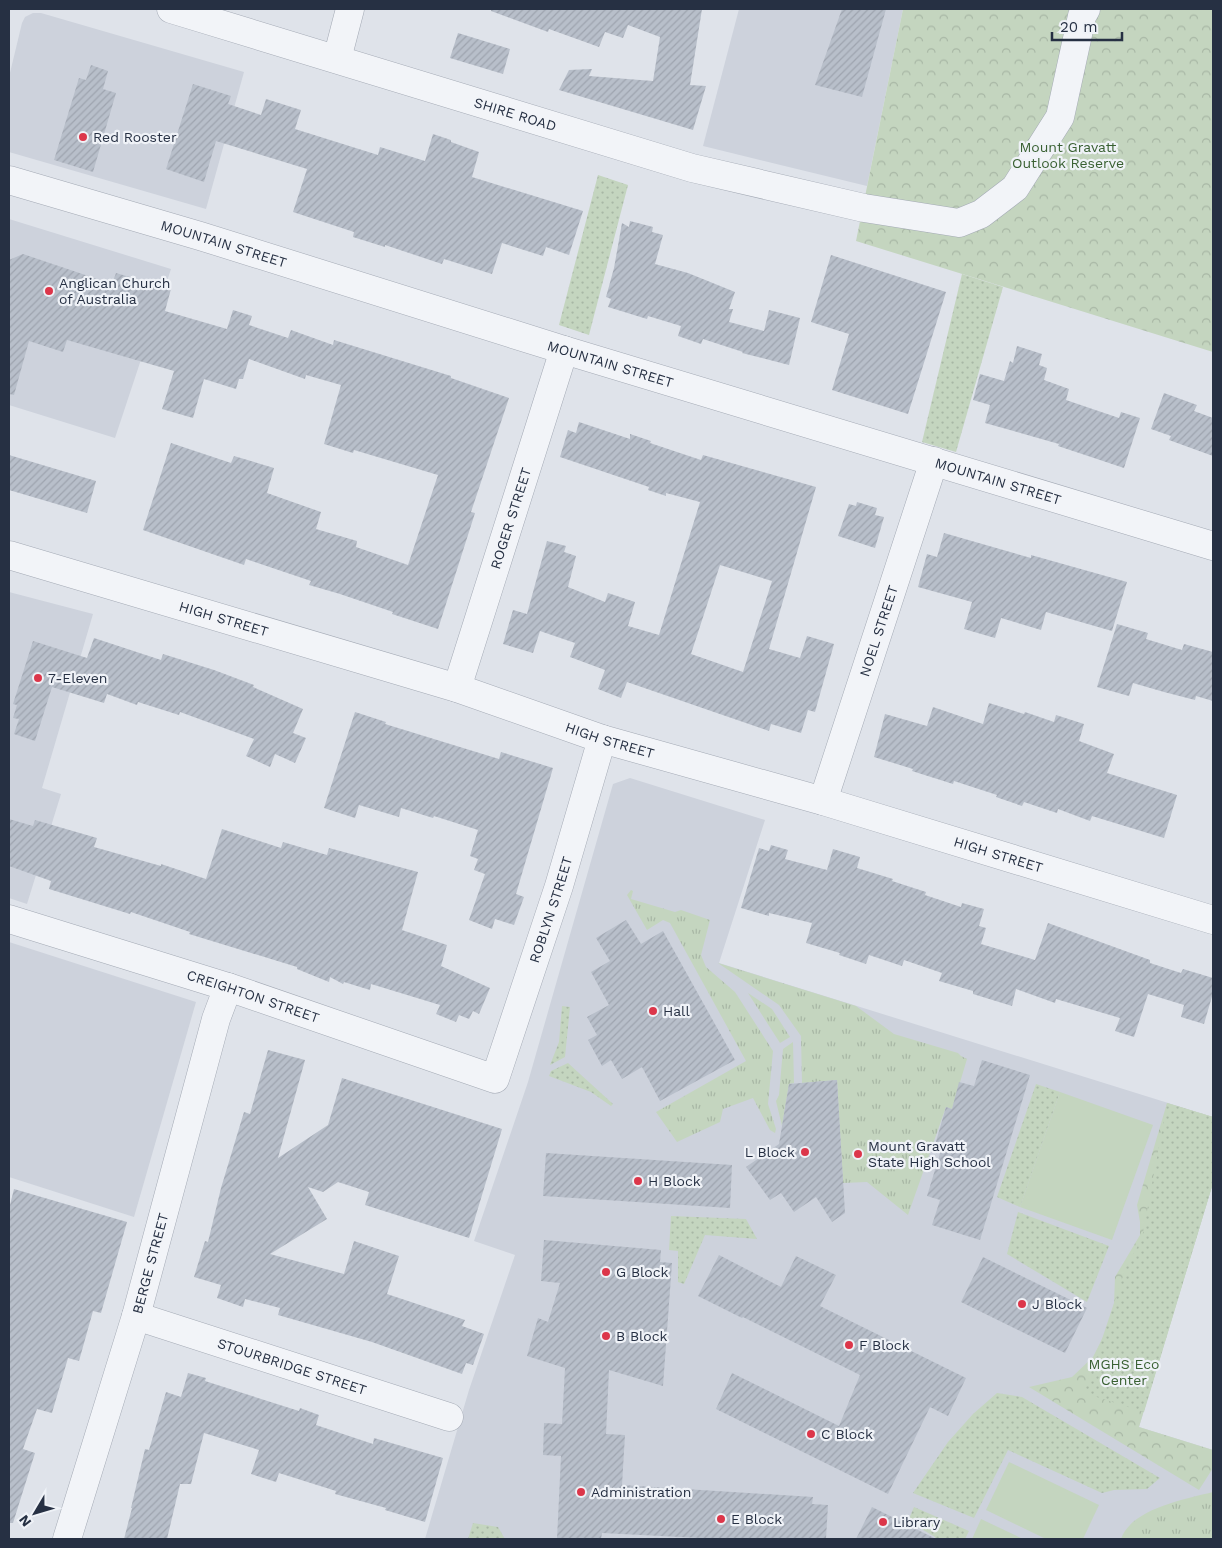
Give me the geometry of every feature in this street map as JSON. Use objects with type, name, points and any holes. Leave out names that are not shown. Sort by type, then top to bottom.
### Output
[{"type":"street","name":"SHIRE ROAD","points":[[170,9],[692,168],[864,208],[959,223],[981,214],[1015,188],[1060,117],[1082,16],[1086,9]]},
{"type":"street","points":[[337,59],[350,9]]},
{"type":"street","name":"MOUNTAIN STREET","points":[[9,180],[200,236],[564,350],[1213,546]]},
{"type":"street","name":"ROGER STREET","points":[[457,688],[564,350]]},
{"type":"street","name":"NOEL STREET","points":[[823,801],[934,461]]},
{"type":"street","name":"HIGH STREET","points":[[9,555],[457,688],[602,739],[823,801],[1213,920]]},
{"type":"street","name":"ROBLYN STREET","points":[[495,1079],[559,886],[602,739]]},
{"type":"street","name":"CREIGHTON STREET","points":[[9,919],[228,987],[495,1079]]},
{"type":"street","name":"BERGE STREET","points":[[67,1539],[136,1316],[216,1019],[228,987]]},
{"type":"street","name":"STOURBRIDGE STREET","points":[[136,1316],[449,1416]]},
{"type":"shaded area","points":[[739,9],[903,9],[867,186],[703,146]]},
{"type":"shaded area","points":[[33,13],[41,13],[244,72],[206,209],[9,152],[9,77],[22,23],[25,17]]},
{"type":"shaded area","points":[[9,219],[171,269],[115,438],[9,405]]},
{"type":"shaded area","points":[[9,592],[93,614],[42,788],[61,794],[27,904],[9,898]]},
{"type":"shaded area","name":"Mount Gravatt State High School","points":[[630,778],[765,820],[719,963],[1213,1117],[1213,1183],[1139,1427],[1213,1450],[1213,1539],[425,1539],[469,1390],[515,1255],[474,1241],[528,1082],[613,784]]},
{"type":"shaded area","points":[[9,942],[196,1002],[134,1217],[9,1177]]},
{"type":"green space","name":"Mount Gravatt Outlook Reserve","points":[[903,9],[1213,9],[1213,352],[856,241]]},
{"type":"green space","points":[[598,175],[628,185],[589,335],[559,325]]},
{"type":"green space","points":[[962,274],[1003,287],[956,452],[922,442]]},
{"type":"green space","points":[[631,890],[633,891],[631,899],[675,912],[681,910],[710,920],[701,955],[706,967],[735,992],[773,1051],[768,1104],[776,1129],[775,1133],[770,1130],[753,1098],[723,1109],[720,1122],[677,1142],[656,1112],[746,1061],[670,923],[663,920],[647,930],[627,895]]},
{"type":"green space","points":[[718,963],[856,1006],[894,1034],[958,1053],[967,1059],[952,1109],[946,1107],[908,1215],[867,1182],[843,1183],[837,1080],[802,1083],[801,1036],[779,1005]]},
{"type":"green space","points":[[748,993],[772,1009],[790,1037],[780,1043]]},
{"type":"green space","points":[[562,1006],[570,1007],[565,1057],[550,1065],[559,1042]]},
{"type":"green space","points":[[793,1042],[794,1083],[789,1084],[782,1126],[776,1101],[779,1095],[783,1049]]},
{"type":"green space","points":[[568,1063],[613,1104],[611,1106],[591,1092],[549,1076],[551,1071]]},
{"type":"green space","points":[[1036,1084],[1060,1092],[1020,1207],[997,1197]]},
{"type":"green space","points":[[1060,1092],[1153,1125],[1112,1240],[1020,1207]]},
{"type":"green space","name":"MGHS Eco Center","points":[[1167,1103],[1213,1117],[1213,1183],[1139,1427],[1213,1450],[1213,1468],[1199,1490],[1029,1387],[1072,1377],[1093,1357],[1106,1331],[1114,1304],[1115,1277],[1140,1235],[1137,1205]]},
{"type":"green space","name":"MGHS Eco Center","points":[[1167,1103],[1213,1117],[1213,1183],[1144,1412],[1084,1393],[1126,1267],[1142,1238]]},
{"type":"green space","points":[[1018,1212],[1109,1246],[1087,1302],[1007,1254]]},
{"type":"green space","points":[[671,1216],[746,1219],[757,1239],[705,1235],[684,1284],[678,1282],[678,1251],[669,1250]]},
{"type":"green space","points":[[997,1393],[1022,1397],[1160,1478],[1147,1489],[1114,1490],[1102,1493],[1008,1450],[974,1518],[913,1493],[948,1442],[973,1414]]},
{"type":"green space","points":[[1009,1462],[1099,1505],[1083,1539],[1046,1539],[986,1510]]},
{"type":"green space","points":[[1213,1492],[1213,1539],[1121,1539],[1136,1520],[1147,1513],[1174,1502]]},
{"type":"green space","points":[[914,1507],[969,1531],[965,1539],[935,1539],[935,1537],[908,1521]]},
{"type":"green space","points":[[981,1519],[1023,1539],[972,1539]]},
{"type":"green space","points":[[473,1523],[498,1527],[505,1539],[468,1539]]},
{"type":"building","points":[[491,9],[702,9],[690,85],[706,86],[693,130],[559,90],[569,70],[592,69],[589,76],[653,81],[660,37],[628,25],[623,38],[605,32],[599,47],[549,29],[548,32],[491,11]]},
{"type":"building","points":[[842,9],[886,9],[862,97],[815,85]]},
{"type":"building","points":[[458,33],[510,49],[503,74],[450,58]]},
{"type":"building","points":[[91,65],[108,71],[103,89],[116,93],[93,172],[54,160],[79,78],[86,80]]},
{"type":"building","points":[[193,84],[231,96],[228,104],[261,115],[266,99],[301,110],[295,129],[378,155],[380,147],[425,161],[433,134],[479,152],[472,177],[583,211],[569,255],[546,247],[543,256],[502,243],[492,274],[444,259],[442,264],[385,245],[385,247],[353,237],[354,232],[293,212],[307,169],[216,141],[204,182],[166,169]]},
{"type":"building","points":[[630,221],[653,227],[652,232],[663,235],[655,264],[688,273],[735,292],[729,309],[733,309],[729,322],[764,331],[769,310],[800,318],[789,365],[742,353],[703,339],[701,344],[678,336],[681,326],[648,316],[647,319],[608,307],[611,299],[606,297],[614,268],[622,223],[629,227]]},
{"type":"building","points":[[23,254],[112,284],[116,273],[171,289],[165,311],[227,329],[233,310],[252,316],[249,325],[288,338],[291,330],[333,345],[334,340],[451,376],[451,378],[509,398],[471,512],[475,513],[438,629],[392,614],[393,612],[309,585],[311,581],[246,559],[244,565],[143,530],[171,443],[231,463],[234,456],[274,468],[267,493],[321,512],[316,529],[357,541],[356,547],[408,565],[438,475],[354,450],[353,453],[324,444],[341,385],[306,375],[305,379],[249,359],[243,379],[239,379],[236,389],[204,379],[193,418],[162,409],[174,371],[67,340],[63,352],[29,341],[14,395],[9,394],[9,260]]},
{"type":"building","points":[[831,255],[946,292],[908,414],[832,390],[849,334],[811,322]]},
{"type":"building","points":[[1017,346],[1042,354],[1039,365],[1047,368],[1044,380],[1069,389],[1066,400],[1119,418],[1121,412],[1140,418],[1124,468],[1058,446],[1059,444],[985,423],[990,405],[973,400],[980,374],[1004,381],[1010,361],[1013,363]]},
{"type":"building","points":[[1164,393],[1197,405],[1194,411],[1213,418],[1213,456],[1169,440],[1171,436],[1151,429]]},
{"type":"building","points":[[579,422],[630,439],[630,434],[651,441],[650,443],[701,460],[703,455],[816,487],[769,649],[800,658],[807,636],[834,644],[815,712],[808,710],[801,733],[771,724],[769,731],[627,682],[621,698],[598,689],[605,670],[570,657],[575,643],[540,631],[533,653],[503,644],[513,610],[527,614],[547,541],[566,546],[564,552],[576,556],[568,587],[605,602],[608,593],[635,602],[628,626],[659,635],[700,502],[666,493],[666,496],[648,490],[649,487],[560,457],[568,430],[576,433]],"holes":[[[720,565],[772,581],[743,672],[691,654]]]},
{"type":"building","points":[[9,455],[96,481],[87,513],[9,490]]},
{"type":"building","points":[[857,502],[877,508],[875,515],[884,517],[875,548],[838,536],[849,504],[856,506]]},
{"type":"building","points":[[944,533],[1031,558],[1031,555],[1127,582],[1112,631],[1046,612],[1041,630],[1001,618],[995,638],[964,629],[972,602],[918,587],[927,554],[937,557]]},
{"type":"building","points":[[1117,624],[1148,633],[1146,639],[1182,650],[1184,644],[1213,652],[1213,701],[1196,696],[1195,700],[1133,683],[1129,696],[1097,687]]},
{"type":"building","points":[[94,638],[161,660],[163,654],[214,670],[254,685],[253,687],[303,709],[293,733],[306,738],[295,763],[275,754],[270,767],[246,756],[254,739],[180,712],[179,715],[138,702],[137,705],[107,694],[104,703],[52,687],[35,741],[14,734],[19,719],[13,718],[17,705],[13,704],[33,641],[87,658]]},
{"type":"building","points":[[989,703],[1054,722],[1056,715],[1084,724],[1079,741],[1114,754],[1107,773],[1177,795],[1164,838],[1092,816],[1090,821],[1058,809],[1057,813],[1024,802],[1022,806],[996,797],[997,795],[954,781],[953,784],[874,757],[885,714],[927,726],[933,707],[983,724]]},
{"type":"building","points":[[355,712],[386,722],[385,724],[499,759],[501,752],[553,768],[516,894],[524,897],[514,925],[495,919],[492,929],[469,920],[485,874],[474,870],[478,859],[470,856],[478,830],[401,808],[399,817],[359,805],[355,818],[324,808]]},
{"type":"building","points":[[9,819],[33,826],[35,820],[97,838],[94,847],[161,866],[161,864],[206,879],[222,829],[281,848],[283,842],[327,855],[329,848],[418,872],[402,930],[447,945],[441,966],[490,988],[479,1014],[473,1011],[469,1019],[459,1015],[456,1022],[436,1014],[440,1005],[371,984],[370,990],[344,982],[343,984],[330,977],[329,982],[297,969],[297,967],[189,934],[190,932],[131,912],[130,914],[49,889],[51,881],[9,866]]},
{"type":"building","points":[[771,845],[788,850],[785,859],[827,870],[833,849],[860,857],[857,868],[893,879],[892,881],[926,892],[925,895],[961,907],[962,903],[984,909],[979,926],[986,928],[981,944],[1035,960],[1048,923],[1150,960],[1150,963],[1181,973],[1183,969],[1213,978],[1213,993],[1204,1024],[1181,1017],[1184,1005],[1148,994],[1134,1037],[1115,1031],[1120,1018],[1056,999],[1055,1003],[1016,989],[1012,1006],[973,994],[973,991],[939,981],[942,973],[904,960],[902,966],[869,955],[866,964],[839,955],[840,953],[806,943],[812,923],[769,913],[769,916],[741,908],[759,848],[769,851]]},
{"type":"building","name":"Hall","points":[[626,920],[641,944],[663,931],[735,1060],[660,1101],[642,1067],[622,1079],[611,1060],[602,1066],[588,1040],[597,1035],[587,1017],[609,1005],[591,972],[610,961],[596,938]]},
{"type":"building","points":[[268,1050],[305,1060],[278,1158],[328,1125],[342,1078],[502,1129],[469,1238],[365,1205],[369,1192],[338,1182],[323,1192],[308,1187],[327,1219],[270,1254],[344,1274],[354,1241],[399,1256],[387,1294],[465,1320],[462,1326],[484,1334],[473,1365],[466,1363],[462,1374],[372,1342],[278,1315],[280,1308],[245,1299],[243,1307],[217,1298],[221,1285],[194,1277],[205,1241],[208,1242],[221,1188],[244,1112],[250,1114]]},
{"type":"building","points":[[982,1060],[1030,1075],[980,1240],[932,1225],[940,1200],[927,1196],[942,1147],[935,1145],[946,1107],[952,1109],[959,1082],[974,1086]]},
{"type":"building","name":"L Block","points":[[837,1080],[845,1213],[832,1222],[816,1197],[794,1212],[781,1193],[770,1200],[746,1167],[779,1144],[789,1084]]},
{"type":"building","name":"H Block","points":[[546,1153],[732,1165],[730,1208],[543,1196]]},
{"type":"building","points":[[14,1189],[127,1222],[101,1313],[93,1311],[79,1361],[68,1358],[52,1413],[37,1409],[23,1449],[35,1453],[13,1523],[9,1523],[9,1209]]},
{"type":"building","points":[[544,1240],[661,1250],[660,1262],[672,1263],[663,1386],[609,1370],[606,1434],[625,1435],[622,1485],[813,1497],[812,1504],[828,1505],[826,1539],[719,1539],[602,1533],[601,1539],[557,1539],[561,1456],[543,1455],[544,1423],[562,1424],[565,1368],[527,1356],[538,1318],[548,1322],[560,1283],[541,1281]]},
{"type":"building","points":[[719,1255],[781,1287],[796,1256],[836,1275],[820,1306],[966,1378],[948,1416],[930,1407],[888,1494],[716,1409],[732,1373],[839,1426],[860,1375],[698,1296]]},
{"type":"building","name":"J Block","points":[[983,1257],[1087,1308],[1065,1353],[961,1302]]},
{"type":"building","points":[[188,1373],[206,1378],[205,1381],[299,1411],[300,1408],[319,1415],[316,1425],[373,1444],[374,1438],[443,1458],[425,1522],[385,1510],[386,1508],[335,1494],[336,1491],[279,1473],[276,1482],[251,1474],[259,1450],[204,1433],[191,1484],[180,1484],[167,1539],[124,1539],[145,1449],[149,1450],[166,1392],[181,1397]]},
{"type":"building","name":"Library","points":[[872,1507],[936,1539],[856,1539]]},
{"type":"place","name":"Red Rooster","points":[[83,137]]},
{"type":"place","name":"Anglican Church of Australia","points":[[49,291]]},
{"type":"place","name":"7-Eleven","points":[[38,678]]},
{"type":"place","name":"Hall","points":[[653,1011]]},
{"type":"place","name":"L Block","points":[[805,1152]]},
{"type":"place","name":"Mount Gravatt State High School","points":[[858,1154]]},
{"type":"place","name":"H Block","points":[[638,1181]]},
{"type":"place","name":"G Block","points":[[606,1272]]},
{"type":"place","name":"J Block","points":[[1022,1304]]},
{"type":"place","name":"B Block","points":[[606,1336]]},
{"type":"place","name":"F Block","points":[[849,1345]]},
{"type":"place","name":"C Block","points":[[811,1434]]},
{"type":"place","name":"Administration","points":[[581,1492]]},
{"type":"place","name":"E Block","points":[[721,1519]]},
{"type":"place","name":"Library","points":[[883,1522]]}]
